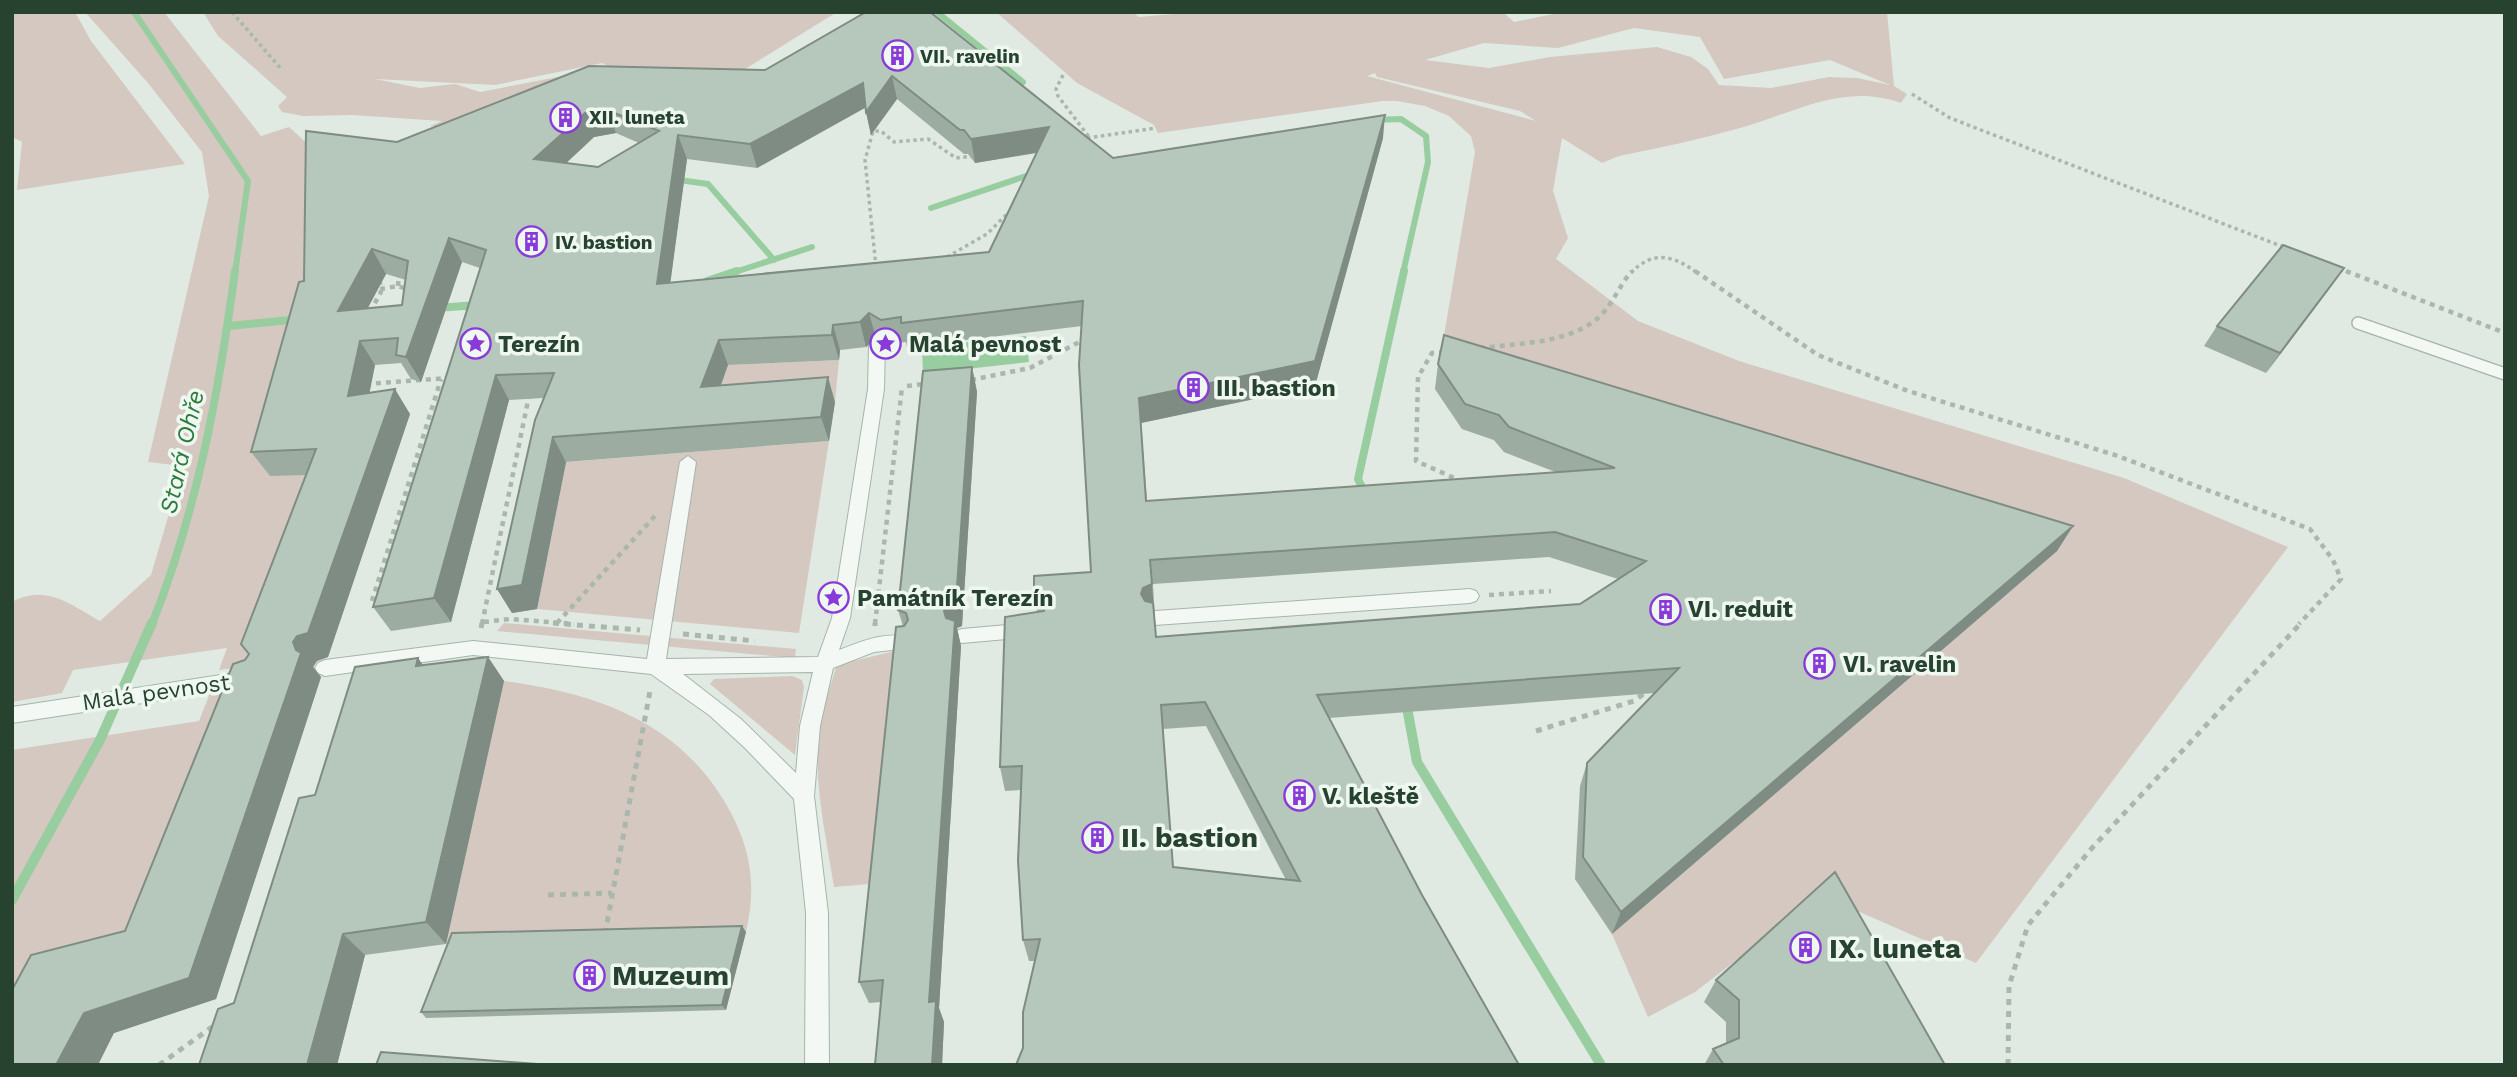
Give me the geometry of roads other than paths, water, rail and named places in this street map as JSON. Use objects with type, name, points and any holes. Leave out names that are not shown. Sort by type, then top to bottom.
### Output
[{"type":"street","points":[[817,1065],[817,914],[804,796],[810,726],[824,664],[841,618],[876,389],[877,345]]},
{"type":"street","points":[[655,667],[688,462]]},
{"type":"street","points":[[1155,618],[1479,596]]},
{"type":"street","points":[[962,636],[1039,629]]},
{"type":"street","points":[[325,668],[473,648],[655,667],[824,664],[873,645],[904,643]]},
{"type":"street","points":[[655,667],[694,689],[762,750],[804,796]]},
{"type":"street","name":"Malá pevnost","points":[[12,715],[55,706],[258,677]]},
{"type":"lane","points":[[2358,323],[2505,374]]},
{"type":"waterway","name":"Stará Ohře","points":[[134,12],[248,181],[235,273]]},
{"type":"waterway","points":[[937,12],[1023,82]]},
{"type":"waterway","points":[[1374,120],[1401,119],[1426,136],[1428,162],[1403,273]]},
{"type":"waterway","points":[[931,208],[1038,172]]},
{"type":"waterway","points":[[672,179],[708,184],[774,259]]},
{"type":"waterway","points":[[774,259],[812,247]]},
{"type":"waterway","points":[[732,273],[774,259]]},
{"type":"waterway","name":"Stará Ohře","points":[[152,624],[168,582],[194,495],[214,406],[235,271]]},
{"type":"waterway","points":[[707,281],[737,271]]},
{"type":"waterway","points":[[1366,496],[1358,479],[1404,271]]},
{"type":"waterway","points":[[436,308],[478,305]]},
{"type":"waterway","points":[[229,326],[300,319]]},
{"type":"waterway","name":"Stará Ohře","points":[[12,900],[100,740],[152,623]]},
{"type":"waterway","points":[[1408,713],[1417,762],[1601,1065]]},
{"type":"place","name":"VII. ravelin","points":[[897,56]]},
{"type":"place","name":"XII. luneta","points":[[566,117]]},
{"type":"place","name":"IV. bastion","points":[[532,242]]},
{"type":"place","name":"Terezín","points":[[475,344]]},
{"type":"place","name":"Malá pevnost","points":[[886,344]]},
{"type":"place","name":"III. bastion","points":[[1193,388]]},
{"type":"place","name":"Památník Terezín","points":[[834,598]]},
{"type":"place","name":"VI. reduit","points":[[1665,609]]},
{"type":"place","name":"VI. ravelin","points":[[1820,664]]},
{"type":"place","name":"V. kleště","points":[[1299,796]]},
{"type":"place","name":"II. bastion","points":[[1098,837]]},
{"type":"place","name":"IX. luneta","points":[[1806,948]]},
{"type":"place","name":"Muzeum","points":[[589,975]]}]
